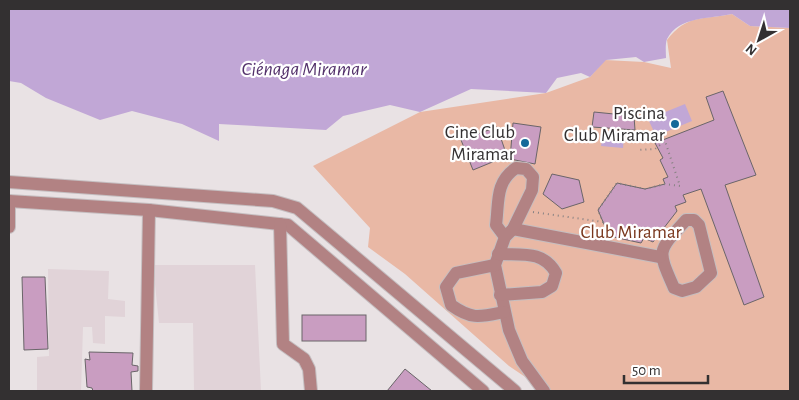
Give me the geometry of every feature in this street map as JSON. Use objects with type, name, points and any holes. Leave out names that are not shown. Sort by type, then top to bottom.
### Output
[{"type":"street","points":[[9,182],[273,201],[297,208],[515,391]]},
{"type":"street","points":[[9,227],[9,201],[149,210],[288,225],[483,391]]},
{"type":"street","points":[[146,391],[149,210]]},
{"type":"street","points":[[686,220],[694,220],[698,225],[711,273],[696,287],[682,292],[674,288],[660,257],[663,245],[669,238],[686,220]]},
{"type":"street","points":[[280,224],[283,344],[304,359],[309,369],[310,391]]},
{"type":"street","points":[[544,391],[522,361],[504,312],[500,295],[496,259],[509,233],[660,257]]},
{"type":"street","points":[[500,295],[542,292],[552,286],[556,273],[550,263],[541,257],[496,259],[456,273],[446,287],[450,306],[463,314],[478,318],[504,312]]},
{"type":"path","points":[[545,213],[603,222],[598,210],[617,183],[645,189],[665,184],[680,186],[665,141],[655,149],[638,150]]},
{"type":"shaded area","points":[[153,265],[255,265],[261,391],[194,391],[193,323],[159,323]]},
{"type":"shaded area","points":[[48,269],[109,271],[108,299],[125,301],[125,317],[105,316],[105,344],[93,343],[92,327],[83,327],[81,391],[37,391],[37,357],[49,356]]},
{"type":"green space","name":"Club Miramar","points":[[732,14],[750,26],[790,28],[790,391],[546,391],[509,366],[405,274],[368,247],[370,228],[313,166],[420,112],[546,93],[590,77],[605,60],[644,62],[671,68],[667,40],[674,32],[688,22]]},
{"type":"water","name":"Ciénaga Miramar","points":[[9,9],[790,9],[790,28],[750,26],[732,14],[696,20],[679,26],[672,32],[666,41],[666,58],[644,62],[636,57],[606,60],[590,77],[581,73],[557,78],[546,93],[471,89],[420,112],[390,105],[343,116],[326,130],[219,124],[219,141],[182,124],[132,111],[100,120],[46,98],[21,83],[9,81]]},
{"type":"water","points":[[685,104],[692,121],[656,136],[648,119]]},
{"type":"water","points":[[603,135],[624,137],[623,148],[601,146]]},
{"type":"building","points":[[723,91],[756,175],[725,185],[764,297],[744,305],[701,189],[683,195],[686,202],[675,206],[677,211],[653,242],[644,238],[641,243],[609,236],[598,210],[617,183],[645,189],[665,184],[663,179],[668,177],[660,160],[663,158],[655,143],[714,120],[706,97]]},
{"type":"building","points":[[594,112],[634,116],[635,130],[592,127]]},
{"type":"building","name":"Cine Club Miramar","points":[[513,123],[541,127],[535,164],[510,159]]},
{"type":"building","points":[[497,127],[507,156],[473,170],[461,140]]},
{"type":"building","points":[[552,174],[579,180],[584,202],[562,209],[543,194]]},
{"type":"building","points":[[22,277],[45,277],[48,349],[24,350]]},
{"type":"building","points":[[302,315],[366,315],[366,341],[302,341]]},
{"type":"building","points":[[89,352],[133,353],[132,365],[138,366],[138,371],[131,372],[132,391],[93,391],[92,388],[87,387],[85,359],[90,360]]},
{"type":"building","points":[[405,369],[432,391],[387,391]]},
{"type":"place","name":"Piscina Club Miramar","points":[[675,124]]},
{"type":"place","name":"Cine Club Miramar","points":[[525,143]]}]
